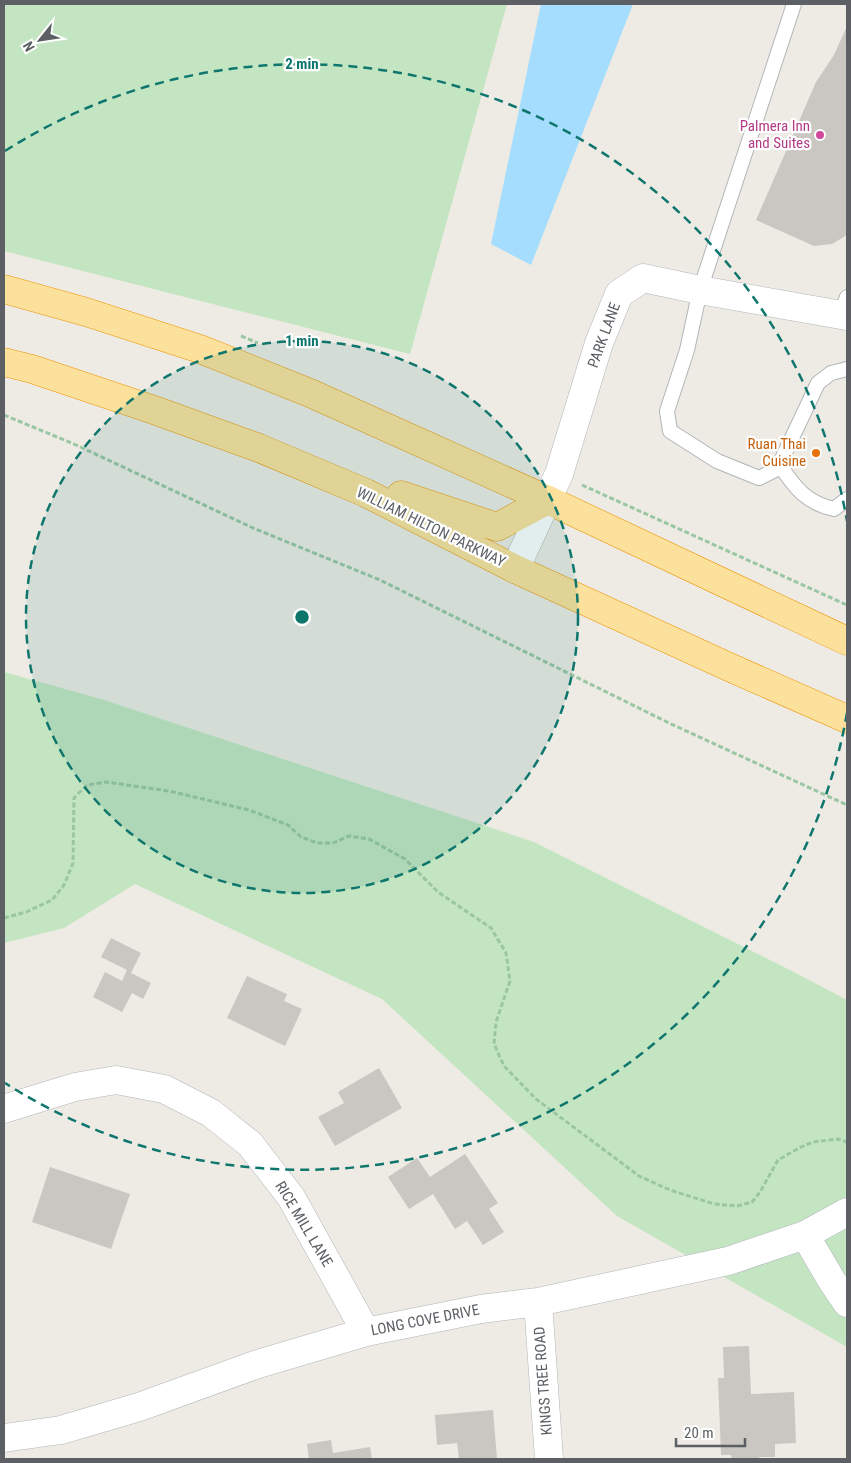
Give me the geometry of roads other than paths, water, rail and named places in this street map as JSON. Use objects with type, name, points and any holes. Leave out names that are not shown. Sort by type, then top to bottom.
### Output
[{"type":"highway","points":[[4,290],[86,312],[200,349],[310,393],[548,500],[847,641]]},
{"type":"highway","name":"WILLIAM HILTON PARKWAY","points":[[4,362],[32,369],[154,410],[259,448],[366,493],[515,568],[729,667],[847,719]]},
{"type":"highway","points":[[259,448],[497,527],[548,500]]},
{"type":"street","name":"PARK LANE","points":[[515,568],[559,474],[599,344],[619,294],[643,278],[700,290],[845,310]]},
{"type":"street","name":"RICE MILL LANE","points":[[4,1109],[75,1087],[116,1080],[164,1090],[211,1113],[250,1144],[291,1197],[366,1332]]},
{"type":"street","name":"LONG COVE DRIVE","points":[[4,1438],[61,1430],[138,1407],[258,1364],[366,1332],[481,1309],[538,1302],[728,1260],[805,1235],[847,1212]]},
{"type":"street","points":[[805,1235],[847,1303]]},
{"type":"street","name":"KINGS TREE ROAD","points":[[538,1302],[549,1459]]},
{"type":"lane","points":[[781,467],[759,478],[717,461],[670,431],[667,411],[687,350],[700,290],[794,4]]},
{"type":"lane","points":[[847,369],[831,373],[818,383],[782,459],[781,467],[797,490],[819,506],[834,509],[847,499]]},
{"type":"water","points":[[541,4],[633,4],[531,265],[491,244]]},
{"type":"place","name":"Palmera Inn and Suites","points":[[820,135]]},
{"type":"place","name":"Ruan Thai Cuisine","points":[[816,453]]}]
